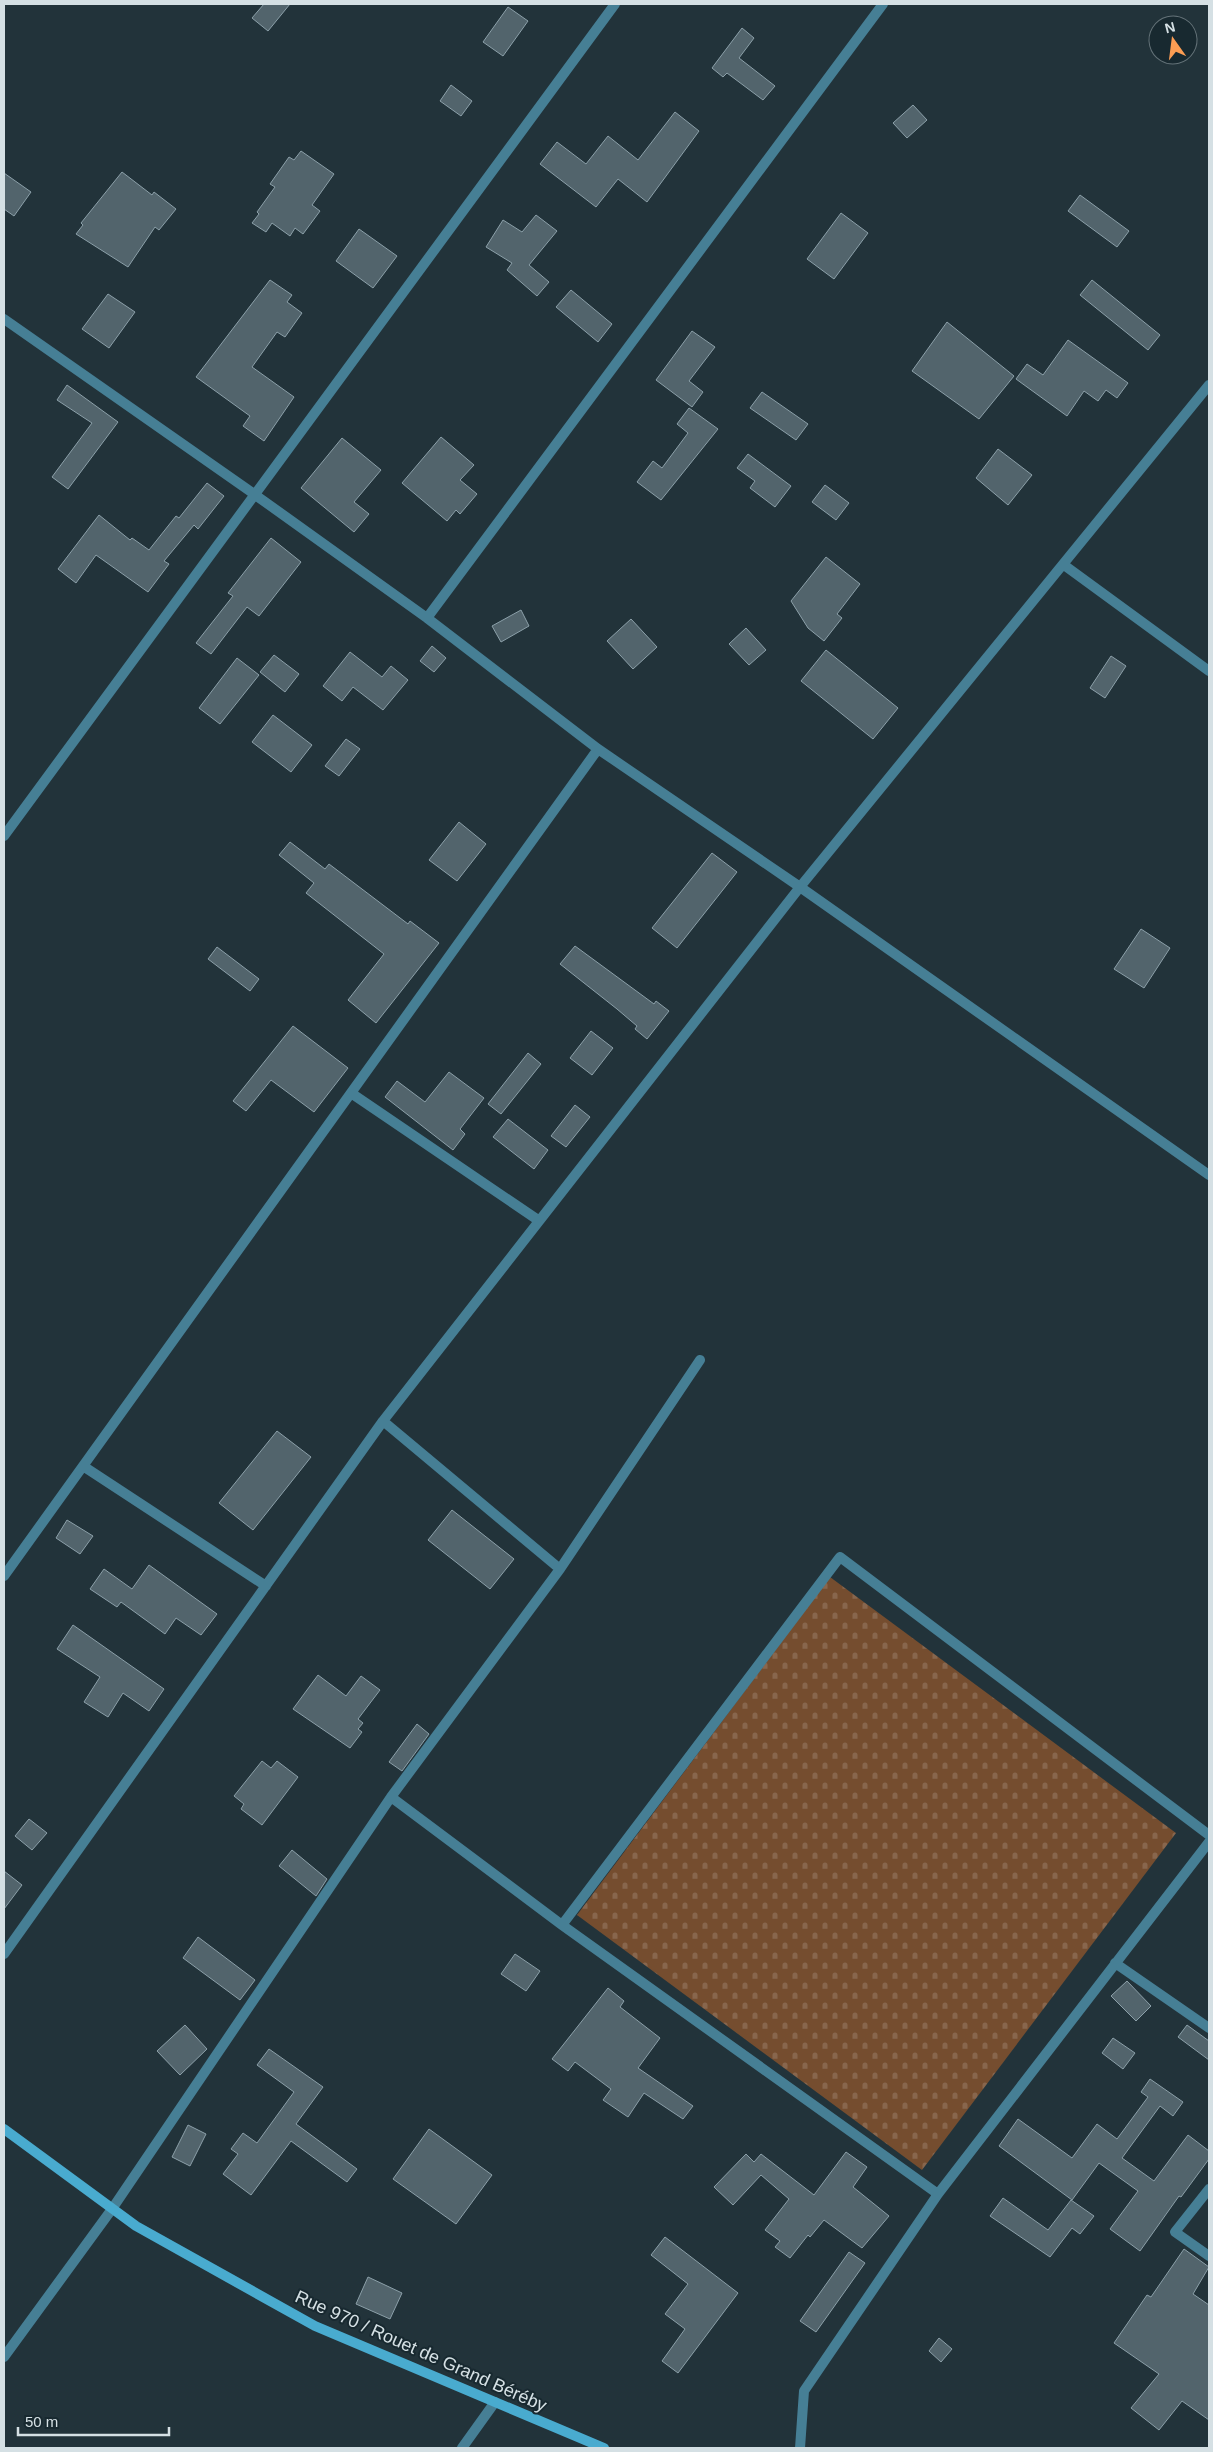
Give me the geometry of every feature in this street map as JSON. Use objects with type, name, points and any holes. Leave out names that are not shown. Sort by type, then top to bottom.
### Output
[{"type":"main road","name":"Rue 970 / Rouet de Grand Béréby","points":[[4,2129],[136,2226],[315,2326],[604,2448]]},
{"type":"street","points":[[4,836],[615,4]]},
{"type":"street","points":[[428,618],[883,4]]},
{"type":"street","points":[[4,319],[428,618],[598,749],[800,886],[1209,1175]]},
{"type":"street","points":[[4,1954],[382,1421],[800,886],[1064,565],[1209,385]]},
{"type":"street","points":[[1064,565],[1209,671]]},
{"type":"street","points":[[4,1576],[598,749]]},
{"type":"street","points":[[350,1093],[538,1220]]},
{"type":"street","points":[[4,2357],[112,2209],[391,1797],[560,1569],[700,1360]]},
{"type":"street","points":[[382,1421],[560,1569]]},
{"type":"street","points":[[83,1466],[266,1586]]},
{"type":"street","points":[[562,1925],[840,1557],[1209,1835]]},
{"type":"street","points":[[391,1797],[562,1925],[938,2194]]},
{"type":"street","points":[[800,2448],[804,2391],[938,2194],[1209,1842]]},
{"type":"street","points":[[1115,1963],[1209,2028]]},
{"type":"street","points":[[1209,2189],[1175,2232],[1209,2256]]},
{"type":"street","points":[[462,2448],[495,2402]]},
{"type":"green space","points":[[830,1577],[1176,1833],[922,2170],[577,1915]]},
{"type":"building","points":[[264,4],[290,4],[268,31],[252,18]]},
{"type":"building","points":[[508,7],[528,21],[503,56],[483,42]]},
{"type":"building","points":[[742,28],[754,38],[739,58],[775,86],[763,100],[727,73],[723,77],[712,68]]},
{"type":"building","points":[[451,85],[472,101],[461,116],[440,101]]},
{"type":"building","points":[[913,105],[927,120],[907,138],[893,123]]},
{"type":"building","points":[[675,112],[699,131],[647,202],[618,179],[596,207],[540,164],[557,142],[586,164],[608,136],[638,160]]},
{"type":"building","points":[[301,151],[334,174],[312,205],[320,211],[303,234],[295,228],[290,236],[272,223],[266,232],[252,223],[259,214],[257,212],[275,187],[270,184],[289,157],[294,160]]},
{"type":"building","points":[[122,172],[152,195],[154,192],[176,209],[159,230],[155,227],[128,267],[76,234],[83,225],[81,223]]},
{"type":"building","points":[[4,173],[31,192],[14,216],[4,209]]},
{"type":"building","points":[[1080,195],[1129,231],[1117,247],[1068,211]]},
{"type":"building","points":[[841,213],[868,233],[834,279],[807,259]]},
{"type":"building","points":[[536,215],[557,231],[529,265],[549,282],[537,296],[507,270],[512,263],[486,247],[503,220],[522,232]]},
{"type":"building","points":[[359,229],[397,256],[373,288],[336,261]]},
{"type":"building","points":[[270,280],[292,295],[287,302],[302,313],[285,337],[277,332],[252,367],[294,397],[264,441],[243,426],[250,416],[196,377]]},
{"type":"building","points":[[1092,280],[1160,335],[1148,350],[1080,295]]},
{"type":"building","points":[[571,290],[612,324],[598,342],[556,307]]},
{"type":"building","points":[[108,294],[135,312],[109,348],[82,329]]},
{"type":"building","points":[[947,322],[1014,376],[979,419],[912,371]]},
{"type":"building","points":[[692,331],[715,347],[689,381],[703,392],[692,407],[656,380]]},
{"type":"building","points":[[1068,340],[1128,383],[1117,398],[1106,390],[1098,401],[1084,391],[1067,416],[1016,379],[1027,364],[1043,375]]},
{"type":"building","points":[[67,385],[118,422],[68,489],[52,477],[92,423],[57,400]]},
{"type":"building","points":[[762,392],[808,424],[796,440],[750,408]]},
{"type":"building","points":[[689,408],[718,429],[661,500],[637,482],[653,461],[662,468],[688,433],[677,424]]},
{"type":"building","points":[[441,437],[474,465],[460,480],[477,494],[460,514],[456,510],[447,521],[402,483]]},
{"type":"building","points":[[342,438],[381,470],[354,502],[369,514],[354,532],[301,488]]},
{"type":"building","points":[[998,449],[1032,475],[1008,505],[976,478]]},
{"type":"building","points":[[748,454],[791,486],[775,507],[750,488],[755,481],[737,468]]},
{"type":"building","points":[[207,483],[224,496],[198,529],[194,525],[164,561],[169,564],[148,592],[96,555],[76,583],[58,569],[99,515],[130,540],[132,538],[149,550],[176,516],[179,518]]},
{"type":"building","points":[[825,485],[849,503],[836,520],[812,502]]},
{"type":"building","points":[[271,538],[301,562],[259,616],[247,607],[211,654],[196,643],[233,596],[228,593]]},
{"type":"building","points":[[826,557],[860,584],[837,614],[842,618],[824,641],[808,628],[791,601]]},
{"type":"building","points":[[521,610],[529,626],[501,642],[492,626]]},
{"type":"building","points":[[631,619],[657,647],[633,669],[607,641]]},
{"type":"building","points":[[746,628],[766,650],[749,665],[729,644]]},
{"type":"building","points":[[432,646],[446,658],[434,672],[420,661]]},
{"type":"building","points":[[826,650],[898,708],[873,739],[801,681]]},
{"type":"building","points":[[350,652],[382,677],[391,666],[408,680],[383,710],[353,687],[342,701],[323,686]]},
{"type":"building","points":[[274,655],[299,674],[285,692],[260,672]]},
{"type":"building","points":[[1111,656],[1126,666],[1105,698],[1090,688]]},
{"type":"building","points":[[237,658],[259,675],[220,724],[199,708]]},
{"type":"building","points":[[273,715],[312,745],[291,772],[252,742]]},
{"type":"building","points":[[346,739],[360,749],[339,776],[325,766]]},
{"type":"building","points":[[459,822],[486,844],[457,881],[429,860]]},
{"type":"building","points":[[290,842],[325,869],[329,864],[408,924],[410,921],[439,943],[376,1023],[348,1000],[384,954],[306,893],[314,883],[279,855]]},
{"type":"building","points":[[712,853],[737,872],[677,948],[652,928]]},
{"type":"building","points":[[1141,929],[1170,948],[1144,988],[1114,969]]},
{"type":"building","points":[[575,946],[654,1004],[656,1001],[669,1011],[647,1039],[635,1029],[637,1026],[560,964]]},
{"type":"building","points":[[217,947],[259,979],[250,991],[208,959]]},
{"type":"building","points":[[293,1026],[348,1068],[314,1112],[271,1080],[246,1111],[233,1101]]},
{"type":"building","points":[[591,1031],[613,1048],[592,1075],[570,1058]]},
{"type":"building","points":[[528,1053],[541,1064],[501,1114],[488,1104]]},
{"type":"building","points":[[449,1072],[484,1098],[460,1129],[465,1134],[453,1150],[385,1097],[397,1081],[425,1102]]},
{"type":"building","points":[[575,1105],[590,1117],[566,1147],[551,1136]]},
{"type":"building","points":[[508,1119],[548,1150],[534,1169],[493,1137]]},
{"type":"building","points":[[277,1431],[311,1457],[253,1530],[219,1503]]},
{"type":"building","points":[[452,1510],[514,1559],[490,1589],[428,1540]]},
{"type":"building","points":[[67,1520],[93,1536],[80,1554],[56,1538]]},
{"type":"building","points":[[149,1565],[217,1614],[201,1635],[176,1618],[165,1634],[121,1602],[117,1607],[90,1589],[104,1569],[132,1589]]},
{"type":"building","points":[[73,1625],[164,1689],[149,1711],[123,1693],[108,1717],[84,1702],[100,1677],[57,1649]]},
{"type":"building","points":[[318,1675],[346,1696],[361,1676],[380,1690],[358,1719],[363,1723],[358,1729],[362,1732],[350,1748],[293,1709]]},
{"type":"building","points":[[417,1724],[429,1734],[402,1771],[389,1762]]},
{"type":"building","points":[[262,1761],[271,1768],[277,1761],[298,1777],[262,1825],[241,1809],[244,1804],[234,1796]]},
{"type":"building","points":[[29,1819],[47,1833],[32,1850],[15,1836]]},
{"type":"building","points":[[292,1850],[327,1879],[316,1896],[279,1866]]},
{"type":"building","points":[[4,1871],[22,1885],[4,1909]]},
{"type":"building","points":[[198,1937],[255,1980],[240,2000],[183,1958]]},
{"type":"building","points":[[515,1954],[540,1971],[526,1991],[501,1974]]},
{"type":"building","points":[[1127,1981],[1151,2006],[1136,2021],[1111,1996]]},
{"type":"building","points":[[608,1988],[624,2001],[620,2007],[660,2038],[638,2068],[693,2106],[683,2119],[644,2093],[628,2117],[603,2100],[611,2089],[575,2062],[568,2071],[552,2059]]},
{"type":"building","points":[[185,2025],[207,2049],[180,2075],[157,2051]]},
{"type":"building","points":[[1187,2025],[1209,2041],[1209,2060],[1178,2037]]},
{"type":"building","points":[[1113,2038],[1135,2053],[1123,2069],[1102,2053]]},
{"type":"building","points":[[269,2049],[323,2087],[296,2124],[357,2169],[347,2182],[291,2141],[251,2195],[223,2174],[238,2154],[231,2149],[243,2133],[257,2143],[294,2092],[257,2065]]},
{"type":"building","points":[[1150,2079],[1183,2102],[1173,2116],[1160,2106],[1122,2158],[1154,2181],[1188,2135],[1209,2151],[1209,2159],[1181,2197],[1179,2196],[1140,2251],[1110,2229],[1138,2191],[1099,2163],[1072,2200],[999,2146],[1018,2119],[1072,2158],[1097,2124],[1117,2139],[1148,2097],[1141,2092]]},
{"type":"building","points":[[188,2125],[206,2134],[190,2166],[172,2157]]},
{"type":"building","points":[[429,2129],[492,2175],[456,2224],[393,2179]]},
{"type":"building","points":[[846,2152],[867,2167],[853,2187],[889,2216],[862,2248],[824,2220],[810,2237],[808,2235],[790,2258],[775,2247],[780,2241],[765,2230],[789,2199],[761,2175],[733,2205],[714,2187],[746,2154],[754,2162],[761,2154],[814,2195]]},
{"type":"building","points":[[1003,2198],[1048,2230],[1071,2200],[1094,2216],[1080,2234],[1072,2228],[1050,2257],[990,2216]]},
{"type":"building","points":[[665,2237],[738,2293],[678,2373],[662,2361],[685,2329],[665,2314],[688,2284],[651,2255]]},
{"type":"building","points":[[1184,2249],[1209,2267],[1193,2294],[1209,2305],[1209,2420],[1182,2401],[1159,2430],[1131,2408],[1159,2374],[1114,2343],[1147,2295],[1151,2297]]},
{"type":"building","points":[[849,2252],[865,2263],[816,2332],[800,2321]]},
{"type":"building","points":[[368,2277],[402,2293],[390,2319],[356,2304]]},
{"type":"building","points":[[939,2338],[952,2349],[941,2362],[929,2351]]}]
